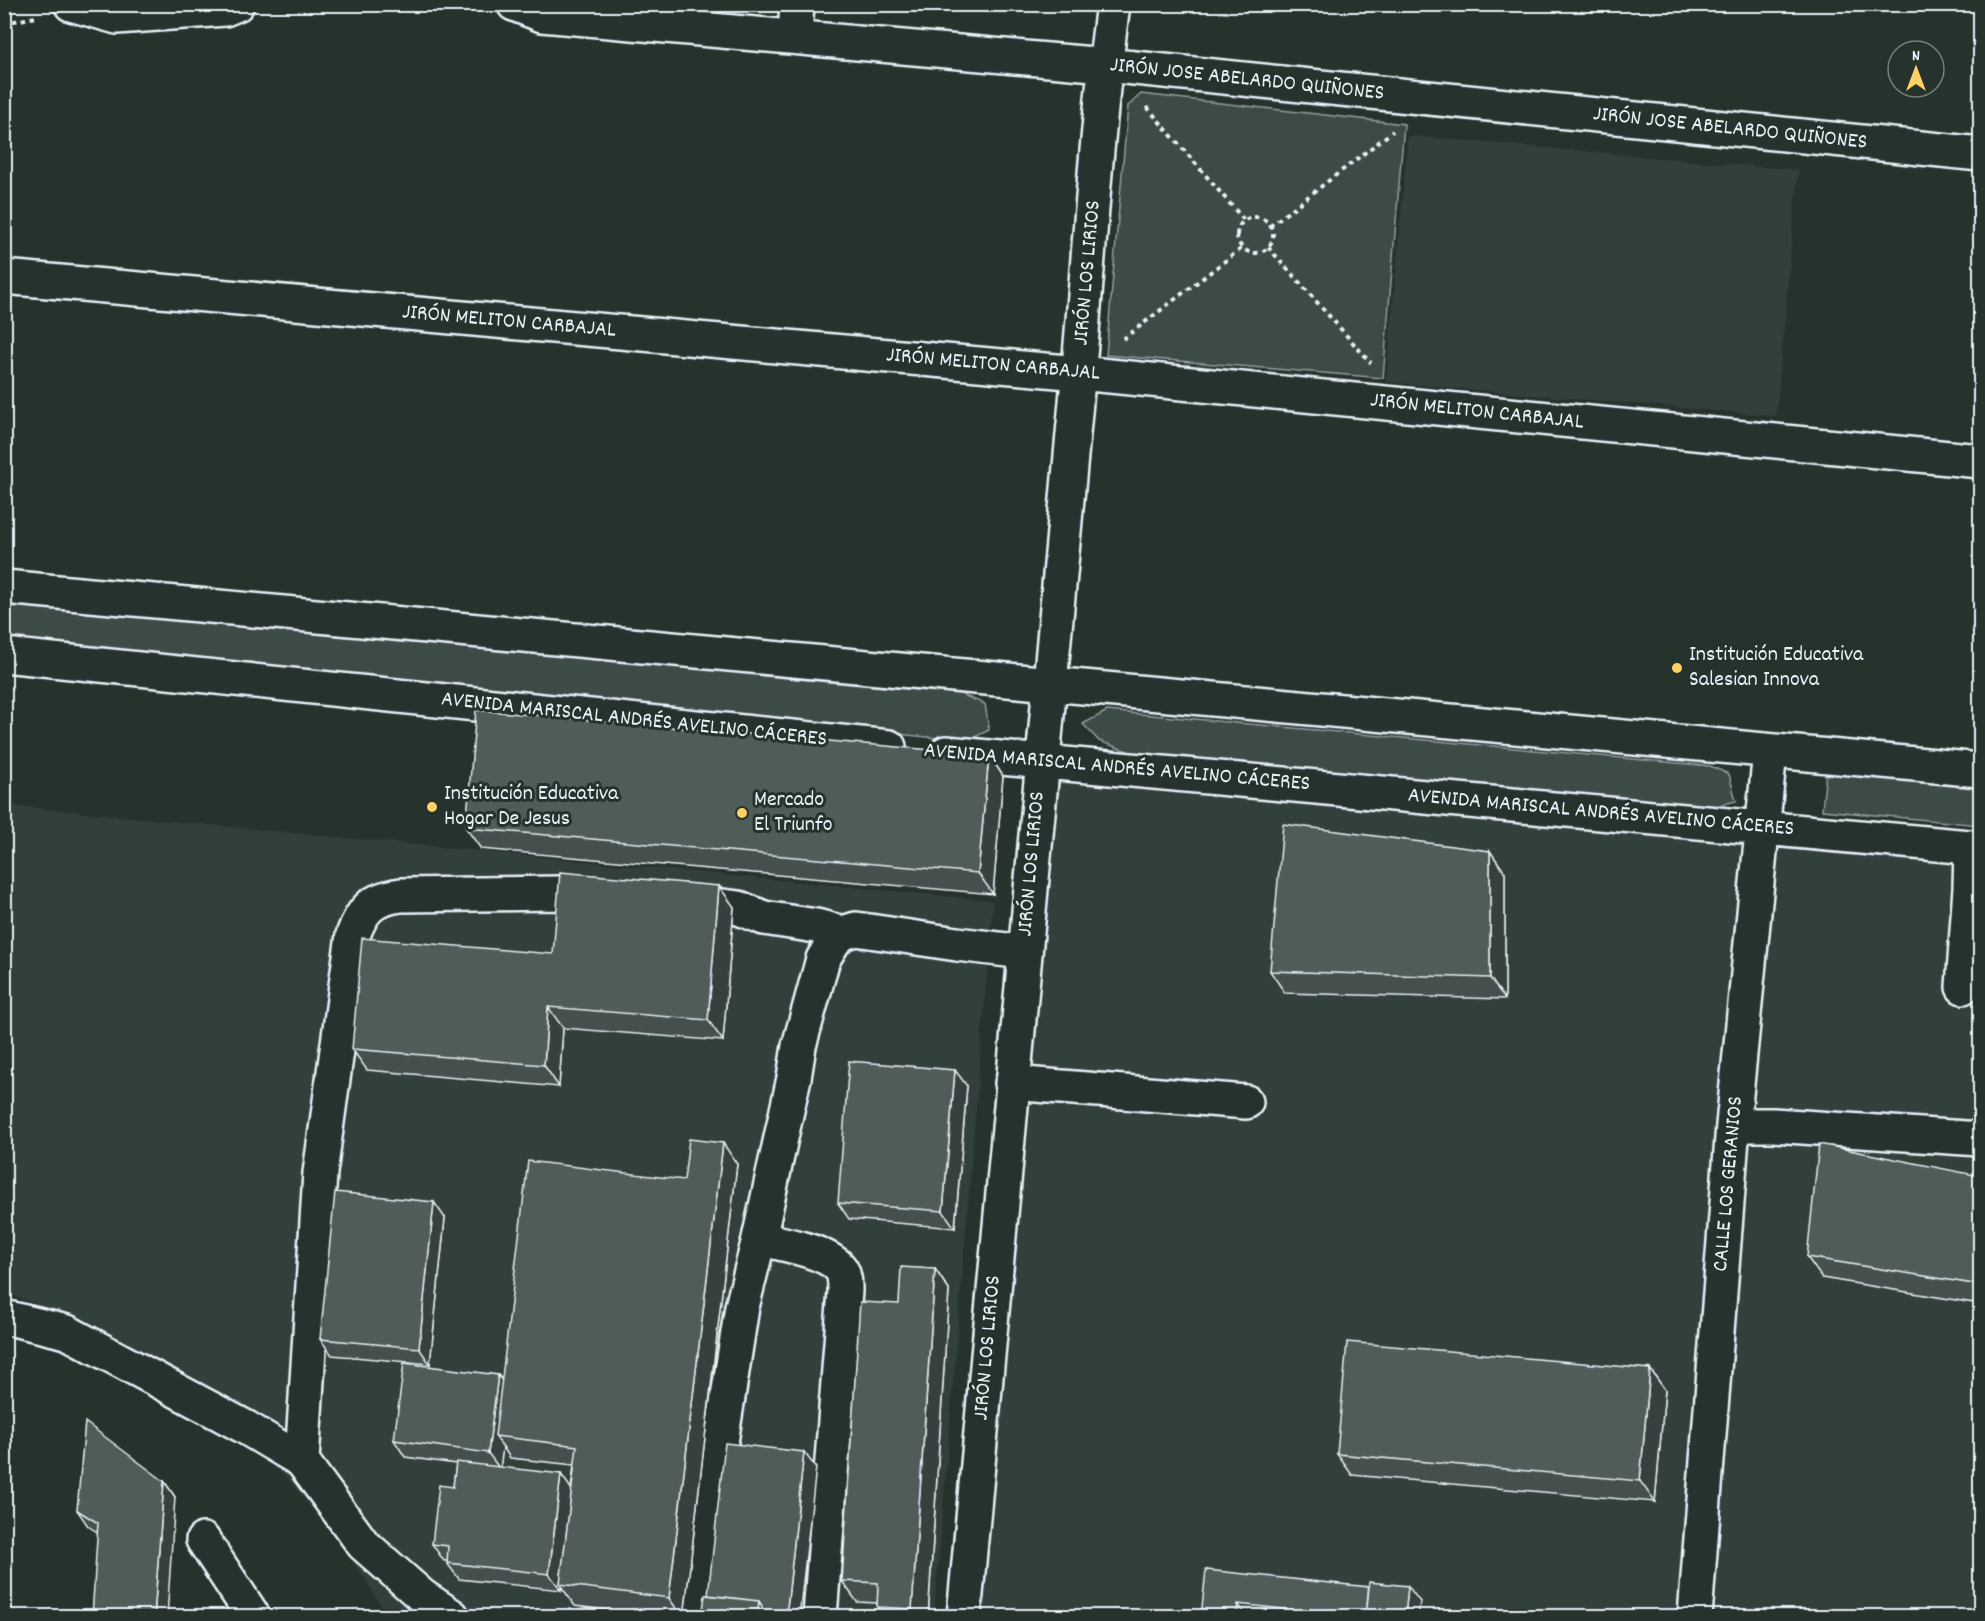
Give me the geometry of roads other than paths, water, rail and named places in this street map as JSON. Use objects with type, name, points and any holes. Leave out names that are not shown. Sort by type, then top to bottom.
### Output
[{"type":"street","points":[[71,4],[117,17],[225,9],[237,4]]},
{"type":"street","name":"JIRÓN JOSE ABELARDO QUIÑONES","points":[[514,4],[542,15],[796,20],[1116,66],[1980,154]]},
{"type":"street","name":"JIRÓN LOS LIRIOS","points":[[964,1617],[1048,684],[1079,373],[1116,66],[1113,4]]},
{"type":"street","name":"JIRÓN MELITON CARBAJAL","points":[[4,277],[1079,373],[1980,461]]},
{"type":"street","points":[[4,587],[1980,770]]},
{"type":"street","name":"AVENIDA MARISCAL ANDRÉS AVELINO CÁCERES","points":[[4,656],[1041,762],[1976,848]]},
{"type":"street","name":"CALLE LOS GERANIOS","points":[[1695,1617],[1733,1125],[1770,751]]},
{"type":"street","points":[[1963,987],[1970,888],[1976,848]]},
{"type":"street","points":[[302,1461],[320,1173],[352,935],[359,919],[368,907],[383,897],[401,895],[558,893],[629,897]]},
{"type":"street","points":[[661,899],[714,903],[739,908],[764,918],[816,926],[843,933]]},
{"type":"street","points":[[694,1617],[742,1307],[759,1239],[799,1046],[824,959],[834,941],[843,933],[856,929],[1024,952]]},
{"type":"street","points":[[1012,1083],[1246,1102]]},
{"type":"street","points":[[1733,1125],[1773,1125],[1980,1139]]},
{"type":"street","points":[[759,1239],[820,1254],[840,1268],[844,1278],[845,1291],[820,1617]]},
{"type":"street","points":[[4,1317],[67,1332],[245,1427],[302,1461],[363,1544],[422,1596],[452,1617]]},
{"type":"street","points":[[203,1540],[253,1617]]},
{"type":"place","name":"Institución Educativa Salesian Innova","points":[[1677,668]]},
{"type":"place","name":"Institución Educativa Hogar De Jesus","points":[[432,807]]},
{"type":"place","name":"Mercado El Triunfo","points":[[742,813]]}]
